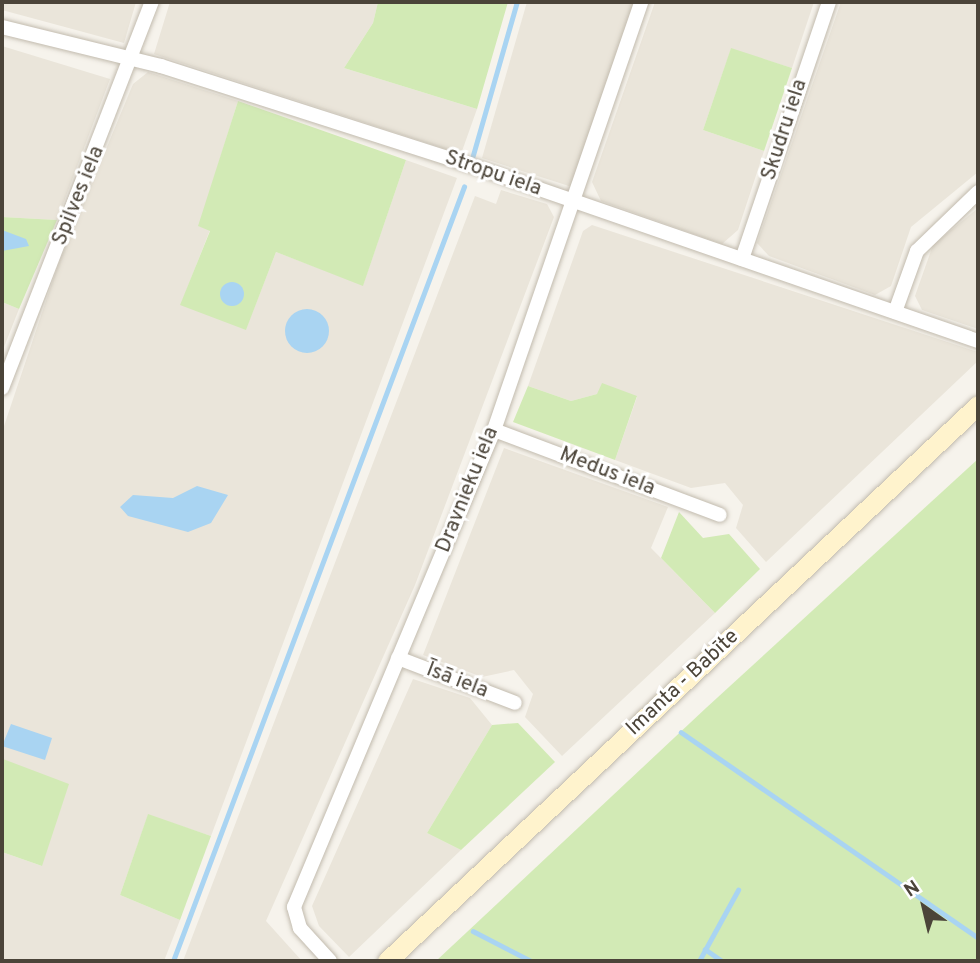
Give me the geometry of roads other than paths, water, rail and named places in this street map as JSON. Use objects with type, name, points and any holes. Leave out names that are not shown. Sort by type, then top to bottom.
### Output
[{"type":"main road","name":"Imanta - Babīte","points":[[387,961],[978,405]]},
{"type":"street","name":"Spilves iela","points":[[2,388],[134,60],[152,2]]},
{"type":"street","name":"Dravnieku iela","points":[[330,961],[300,928],[294,907],[494,430],[574,202],[640,2]]},
{"type":"street","name":"Skudru iela","points":[[742,258],[828,2]]},
{"type":"street","name":"Stropu iela","points":[[2,27],[134,60],[574,202],[978,341]]},
{"type":"street","points":[[895,312],[917,251],[978,192]]},
{"type":"street","name":"Medus iela","points":[[494,430],[720,515]]},
{"type":"street","name":"Īsā iela","points":[[398,658],[515,703]]},
{"type":"water","points":[[2,230],[26,239],[29,246],[2,251]]},
{"type":"water","points":[[232,282],[241,285],[244,294],[241,303],[232,306],[223,303],[220,294],[223,285]]},
{"type":"water","points":[[307,309],[323,315],[329,331],[323,347],[307,353],[291,347],[285,331],[291,315]]},
{"type":"water","points":[[197,486],[228,495],[211,523],[188,532],[128,516],[120,507],[133,495],[173,498]]},
{"type":"water","points":[[11,724],[52,738],[45,760],[2,746]]},
{"type":"waterway","points":[[471,162],[517,2]]},
{"type":"waterway","points":[[173,961],[464,187]]},
{"type":"waterway","points":[[681,732],[978,938]]},
{"type":"waterway","points":[[699,961],[738,890]]},
{"type":"waterway","points":[[473,931],[531,961]]},
{"type":"waterway","points":[[705,949],[722,961]]}]
